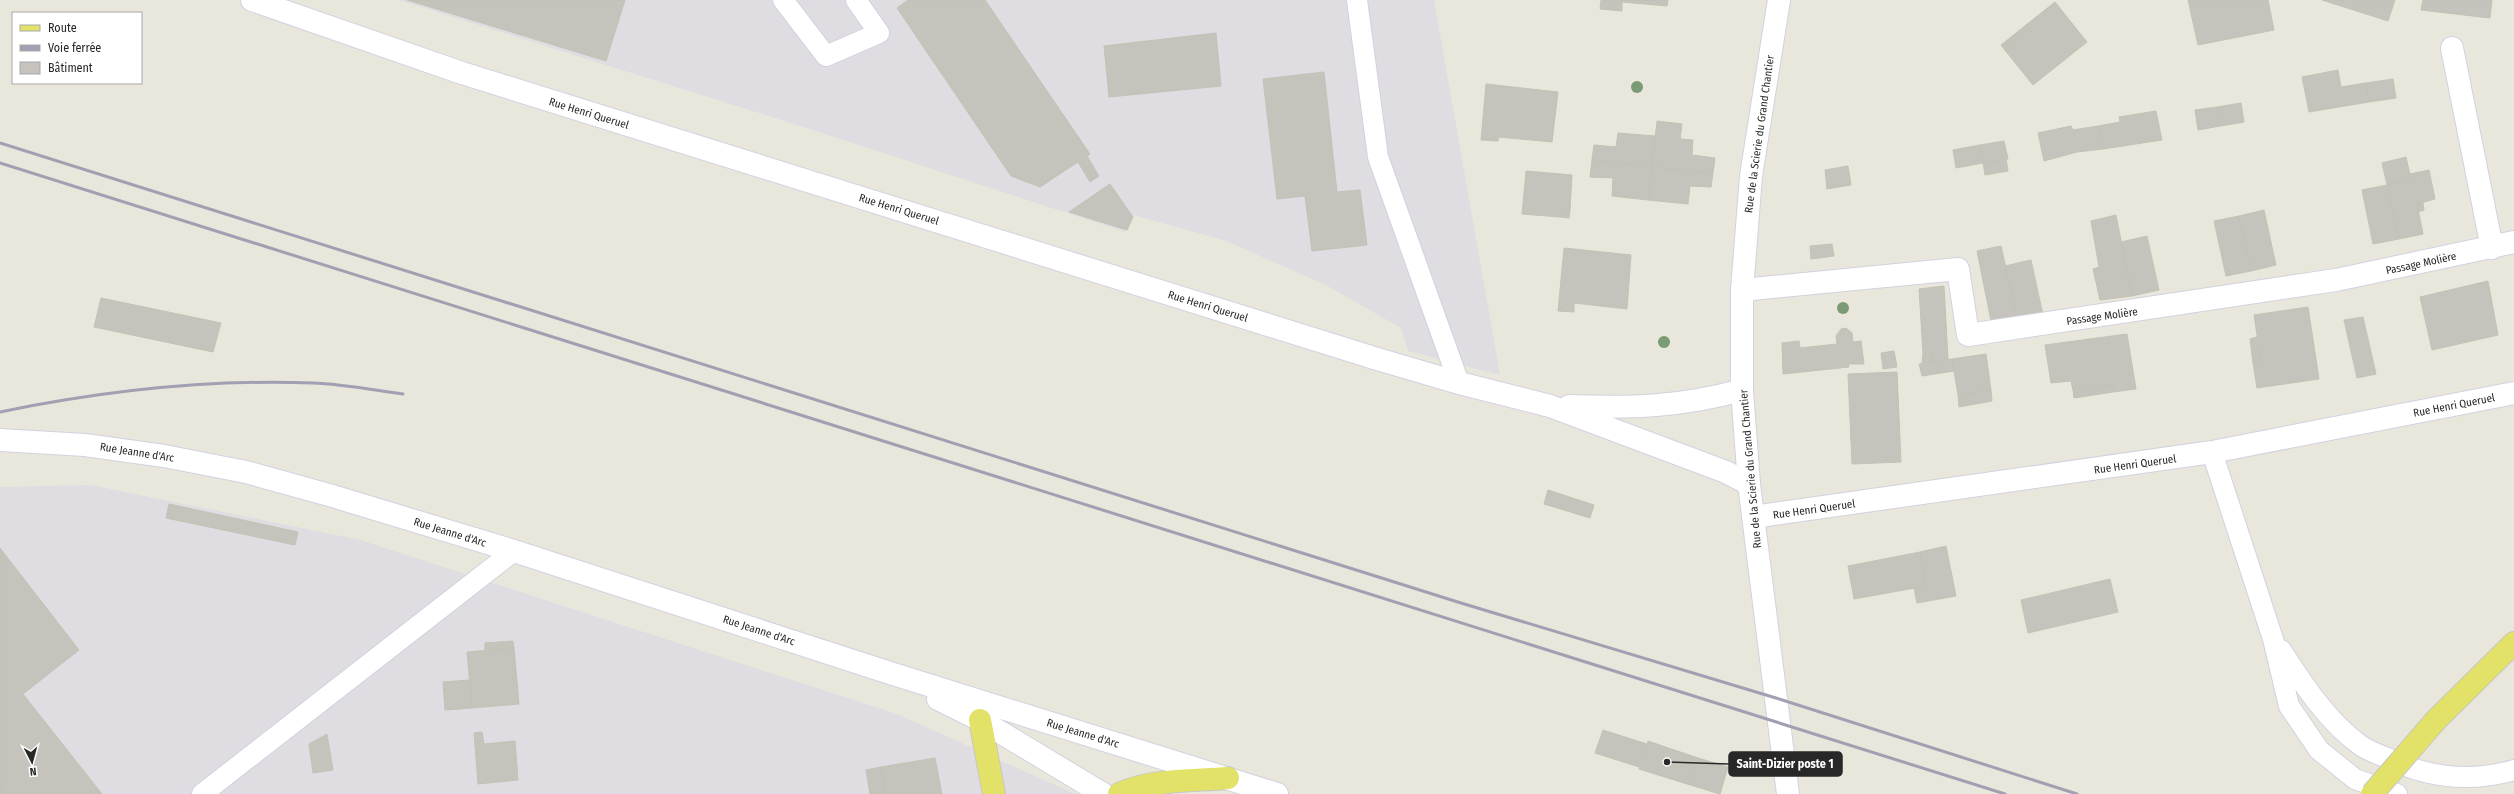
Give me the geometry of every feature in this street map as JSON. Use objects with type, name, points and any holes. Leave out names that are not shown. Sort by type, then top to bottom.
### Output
[{"type":"main road","points":[[2372,794],[2436,720],[2514,643]]},
{"type":"main road","points":[[980,720],[994,794]]},
{"type":"main road","points":[[1119,794],[1129,789],[1228,778]]},
{"type":"street","name":"Rue Henri Queruel","points":[[252,0],[462,73],[1459,383],[1550,406],[1726,472],[1749,484]]},
{"type":"street","name":"Rue de la Scierie du Grand Chantier","points":[[1782,0],[1751,176],[1742,290],[1742,390],[1749,484],[1788,794]]},
{"type":"street","points":[[2452,48],[2492,248]]},
{"type":"street","name":"Passage Molière","points":[[1742,290],[1958,269],[1968,335],[2336,280],[2492,248],[2514,242]]},
{"type":"street","name":"Rue Henri Queruel","points":[[1550,406],[1625,408],[1679,404],[1742,390]]},
{"type":"street","name":"Rue Henri Queruel","points":[[1753,517],[2212,452],[2514,393]]},
{"type":"street","name":"Rue Jeanne d'Arc","points":[[0,440],[85,444],[164,456],[246,472],[514,551],[890,673],[1277,794]]},
{"type":"street","name":"Rue Jeanne d'Arc","points":[[890,673],[980,720],[1103,794]]},
{"type":"lane","points":[[783,0],[826,56],[879,33],[856,0]]},
{"type":"lane","points":[[1357,0],[1378,157],[1459,383]]},
{"type":"lane","points":[[2212,452],[2273,639],[2289,706],[2319,750],[2356,779],[2397,794]]},
{"type":"lane","points":[[202,794],[514,551]]},
{"type":"lane","points":[[2273,639],[2322,709],[2361,746],[2403,766],[2436,776],[2469,778],[2514,770]]},
{"type":"shaded area","points":[[399,0],[1434,0],[1500,375],[1408,351],[1401,328],[1326,285],[1224,240],[1133,215],[1125,232],[813,130]]},
{"type":"shaded area","points":[[91,485],[360,540],[897,714],[1075,794],[0,794],[0,487]]},
{"type":"building","points":[[407,0],[625,0],[606,61]]},
{"type":"building","points":[[908,0],[985,0],[1090,154],[1087,156],[1099,176],[1090,182],[1078,162],[1040,187],[1011,176],[897,8]]},
{"type":"building","points":[[1601,0],[1668,0],[1667,6],[1622,2],[1622,11],[1600,9]]},
{"type":"building","points":[[2188,0],[2268,0],[2274,30],[2198,45]]},
{"type":"building","points":[[2322,0],[2395,0],[2388,21]]},
{"type":"building","points":[[2423,0],[2492,0],[2490,18],[2421,10]]},
{"type":"building","points":[[2055,2],[2087,42],[2033,85],[2004,49],[2029,29],[2026,25]]},
{"type":"building","points":[[2026,25],[2029,29],[2004,49],[2001,45]]},
{"type":"building","points":[[1216,33],[1221,86],[1109,97],[1104,46]]},
{"type":"building","points":[[2338,70],[2341,87],[2366,83],[2369,102],[2309,112],[2302,77]]},
{"type":"building","points":[[1324,72],[1337,192],[1360,190],[1367,245],[1312,251],[1305,196],[1277,199],[1263,79]]},
{"type":"building","points":[[2393,79],[2396,98],[2369,102],[2366,83]]},
{"type":"building","points":[[1486,84],[1558,92],[1552,142],[1499,137],[1498,141],[1481,140]]},
{"type":"building","points":[[2241,103],[2244,122],[2220,126],[2217,107]]},
{"type":"building","points":[[2217,107],[2220,126],[2198,130],[2195,110]]},
{"type":"building","points":[[2156,111],[2162,140],[2103,149],[2098,126],[2120,122],[2119,117]]},
{"type":"building","points":[[1657,121],[1682,124],[1680,139],[1693,140],[1692,155],[1715,158],[1713,173],[1652,167]]},
{"type":"building","points":[[2071,126],[2073,130],[2098,126],[2103,149],[2077,152],[2044,161],[2038,133]]},
{"type":"building","points":[[1618,133],[1655,136],[1652,167],[1592,160],[1594,145],[1616,147]]},
{"type":"building","points":[[2004,141],[2008,159],[1983,163],[1980,145]]},
{"type":"building","points":[[1980,145],[1983,163],[1956,168],[1953,150]]},
{"type":"building","points":[[2406,157],[2411,179],[2387,185],[2382,163]]},
{"type":"building","points":[[2006,159],[2008,171],[1985,175],[1983,163]]},
{"type":"building","points":[[1592,160],[1652,167],[1648,200],[1612,196],[1613,178],[1590,177]]},
{"type":"building","points":[[1848,166],[1851,185],[1827,189],[1825,170]]},
{"type":"building","points":[[1652,167],[1713,173],[1711,187],[1690,186],[1688,204],[1648,200]]},
{"type":"building","points":[[2429,170],[2435,199],[2417,204],[2423,234],[2399,239],[2387,185],[2411,179],[2410,174]]},
{"type":"building","points":[[1526,171],[1572,175],[1570,210],[1565,209],[1560,217],[1522,214]]},
{"type":"building","points":[[1110,184],[1133,217],[1127,230],[1069,212]]},
{"type":"building","points":[[2387,185],[2399,239],[2373,244],[2362,190]]},
{"type":"building","points":[[2423,203],[2424,210],[2418,212],[2417,204]]},
{"type":"building","points":[[1565,209],[1570,210],[1569,218],[1560,217]]},
{"type":"building","points":[[2264,210],[2276,265],[2251,271],[2239,216]]},
{"type":"building","points":[[2116,215],[2132,296],[2100,300],[2093,269],[2099,267],[2091,221]]},
{"type":"building","points":[[2239,216],[2251,271],[2226,276],[2214,221]]},
{"type":"building","points":[[2147,236],[2159,290],[2132,296],[2121,242]]},
{"type":"building","points":[[1832,244],[1834,256],[1811,259],[1810,246]]},
{"type":"building","points":[[2001,246],[2018,320],[1992,326],[1977,251]]},
{"type":"building","points":[[1564,248],[1631,255],[1627,309],[1574,303],[1574,312],[1558,311]]},
{"type":"building","points":[[2031,260],[2043,315],[2018,320],[2005,266]]},
{"type":"building","points":[[2488,281],[2498,335],[2432,350],[2420,297]]},
{"type":"building","points":[[1944,286],[1948,359],[1932,362],[1931,352],[1923,353],[1919,289]]},
{"type":"building","points":[[101,298],[221,323],[213,352],[94,327]]},
{"type":"building","points":[[2308,307],[2319,379],[2257,388],[2253,363],[2261,362],[2254,315]]},
{"type":"building","points":[[2363,317],[2376,374],[2357,378],[2344,320]]},
{"type":"building","points":[[1846,328],[1852,333],[1853,342],[1861,341],[1864,364],[1848,364],[1849,367],[1783,374],[1782,343],[1799,341],[1800,348],[1837,344],[1836,336],[1841,329]]},
{"type":"building","points":[[2127,334],[2136,389],[2113,392],[2111,384],[2073,390],[2071,381],[2051,383],[2045,345]]},
{"type":"building","points":[[2257,337],[2261,362],[2253,363],[2250,339]]},
{"type":"building","points":[[1894,351],[1897,367],[1883,369],[1881,353]]},
{"type":"building","points":[[1931,352],[1932,362],[1922,363],[1923,353]]},
{"type":"building","points":[[1986,354],[1991,390],[1958,395],[1952,359]]},
{"type":"building","points":[[1952,359],[1954,371],[1922,376],[1919,364]]},
{"type":"building","points":[[1897,372],[1901,462],[1852,464],[1848,374]]},
{"type":"building","points":[[2111,384],[2113,392],[2074,398],[2073,390]]},
{"type":"building","points":[[1991,390],[1992,401],[1959,407],[1958,395]]},
{"type":"building","points":[[1548,490],[1594,505],[1590,518],[1544,504]]},
{"type":"building","points":[[169,504],[298,532],[295,545],[166,518]]},
{"type":"building","points":[[1946,546],[1956,596],[1917,603],[1914,588],[1926,586],[1920,552]]},
{"type":"building","points":[[0,548],[79,650],[23,694],[102,794],[7,794],[0,785]]},
{"type":"building","points":[[1920,552],[1926,586],[1854,599],[1848,566]]},
{"type":"building","points":[[2110,579],[2118,612],[2028,633],[2021,600]]},
{"type":"building","points":[[513,641],[514,648],[485,650],[485,643]]},
{"type":"building","points":[[514,648],[519,704],[472,708],[467,652]]},
{"type":"building","points":[[470,680],[472,708],[445,710],[443,682]]},
{"type":"building","points":[[1603,730],[1647,744],[1639,767],[1595,753]]},
{"type":"building","points":[[482,732],[484,744],[515,741],[518,780],[478,784],[474,733]]},
{"type":"building","points":[[327,734],[333,770],[313,773],[309,744]]},
{"type":"building","points":[[1648,741],[1695,757],[1687,784],[1639,769]]},
{"type":"building","points":[[1695,757],[1728,767],[1720,794],[1687,784]]},
{"type":"building","points":[[935,758],[942,794],[886,794],[881,767]]},
{"type":"building","points":[[881,767],[886,794],[870,794],[866,770]]},
{"type":"building","points":[[0,785],[7,794],[0,794]]},
{"type":"railway","points":[[0,143],[1461,603],[1776,698],[2077,794]]},
{"type":"railway","points":[[0,163],[2005,794]]},
{"type":"railway","points":[[0,412],[77,398],[155,388],[234,383],[274,382],[324,384],[403,394]]},
{"type":"place","name":"Saint-Dizier poste 1","points":[[1667,762]]}]
